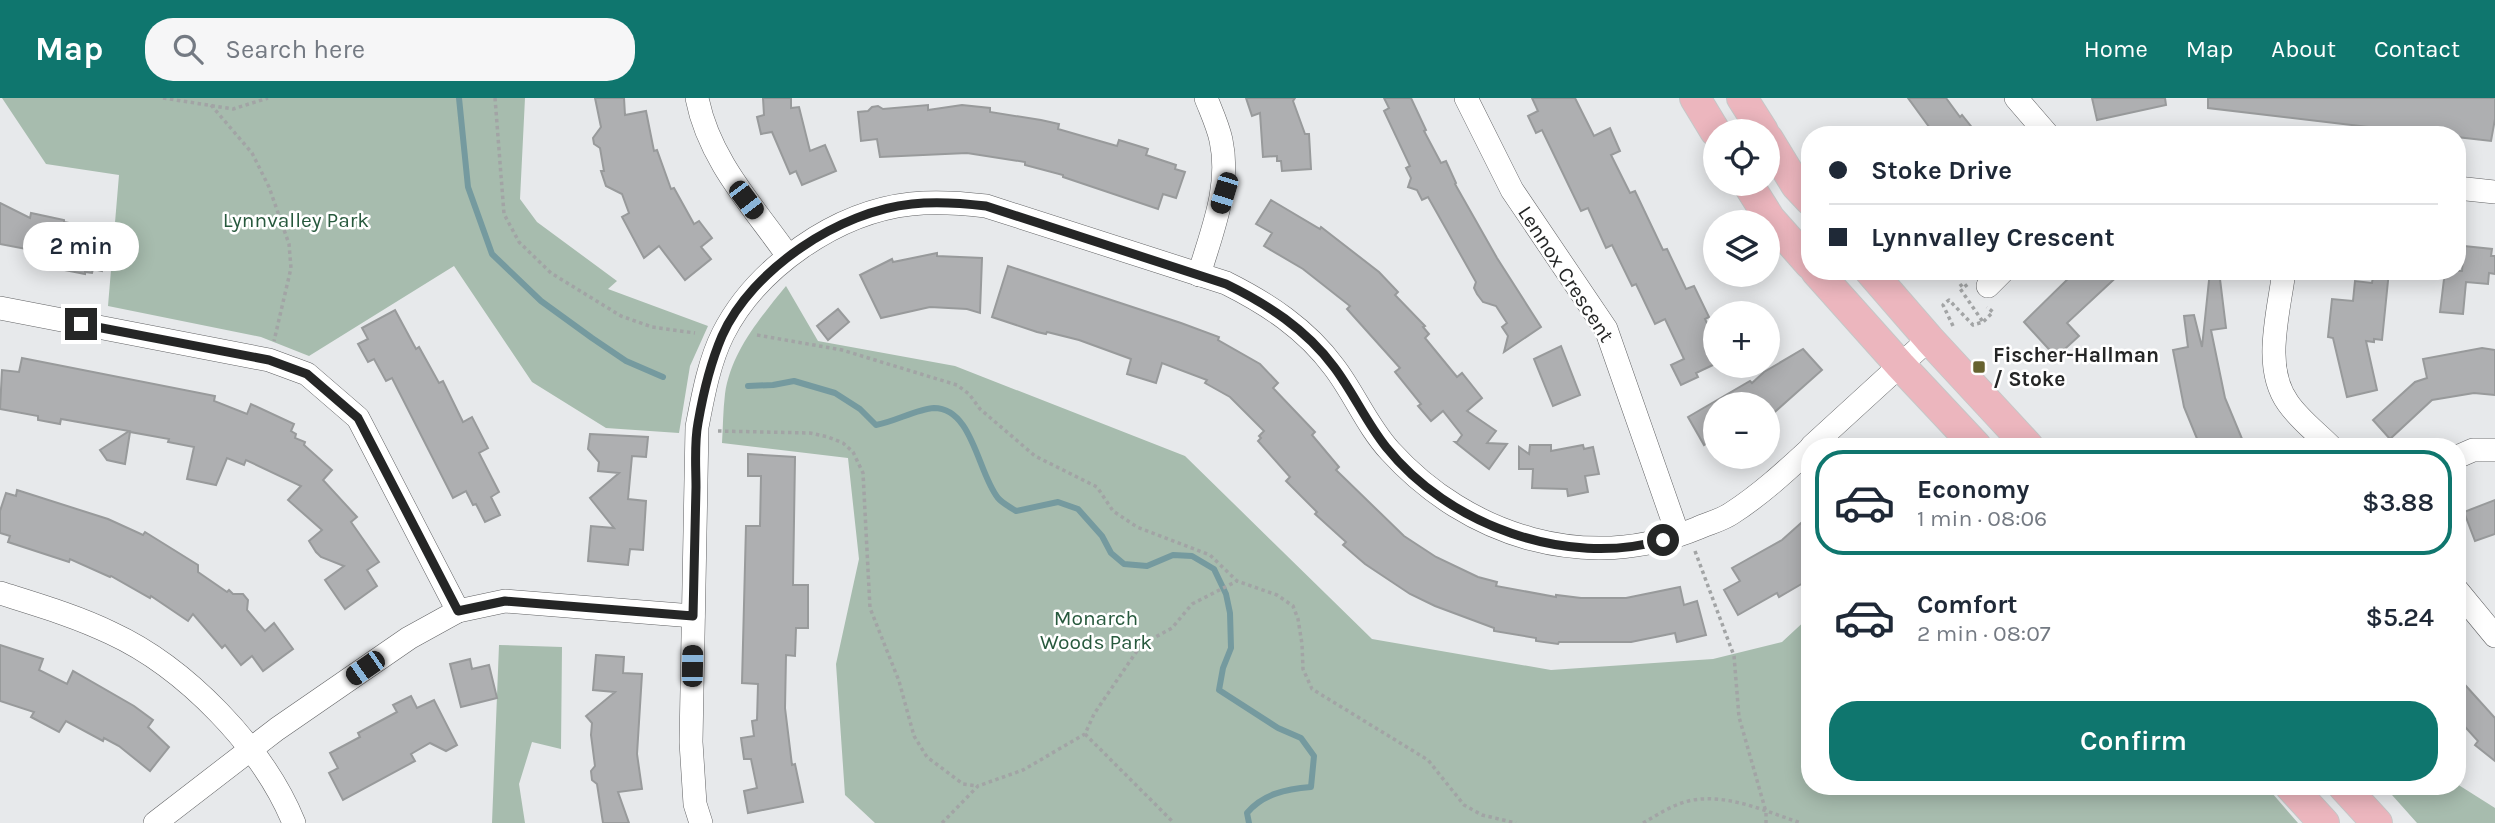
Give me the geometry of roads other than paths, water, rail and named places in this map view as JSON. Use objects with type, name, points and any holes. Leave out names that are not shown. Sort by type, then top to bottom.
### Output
[{"type":"main road","points":[[1695,98],[1708,119]]},
{"type":"main road","points":[[1742,98],[1755,119]]},
{"type":"main road","points":[[1780,159],[1801,190]]},
{"type":"main road","points":[[1756,196],[1770,219],[1801,254]]},
{"type":"main road","points":[[1824,280],[1968,438]]},
{"type":"main road","points":[[1880,280],[1939,335],[2022,438]]},
{"type":"main road","points":[[2298,795],[2324,823]]},
{"type":"main road","points":[[2351,795],[2377,823]]},
{"type":"street","points":[[697,98],[710,140],[734,184],[788,256]]},
{"type":"street","points":[[1199,275],[1224,193],[1225,165],[1221,138],[1206,98]]},
{"type":"street","name":"Lennox Crescent","points":[[1466,98],[1512,190],[1606,329],[1686,540]]},
{"type":"street","points":[[2016,98],[2040,126]]},
{"type":"street","points":[[2466,189],[2495,192]]},
{"type":"street","points":[[701,823],[695,804],[691,742],[697,427],[706,384],[723,335],[741,306],[788,256],[829,230],[875,212],[909,204],[951,202],[986,206],[1226,284],[1249,295],[1294,325],[1312,341],[1335,368],[1372,427],[1405,467],[1438,496],[1481,521],[1531,540],[1592,549],[1686,540],[1730,514],[1801,457]]},
{"type":"street","points":[[2283,280],[2274,354],[2276,381],[2288,404],[2322,438]]},
{"type":"street","points":[[0,308],[269,360],[307,374],[358,418],[458,611]]},
{"type":"street","points":[[1822,438],[1900,365],[1939,335]]},
{"type":"street","points":[[2466,453],[2473,450],[2495,450]]},
{"type":"street","points":[[0,593],[84,620],[149,653],[186,681],[251,749],[288,808],[294,823]]},
{"type":"street","points":[[155,823],[251,749],[409,638],[458,611],[505,601],[693,616]]},
{"type":"street","points":[[2466,601],[2495,636]]},
{"type":"waterway","points":[[459,98],[468,187],[492,254],[541,301],[592,338],[626,361],[663,377]]},
{"type":"waterway","points":[[748,386],[794,381],[835,393],[860,409],[876,425],[927,409],[947,411],[958,419],[966,430],[998,498],[1016,511],[1058,502],[1078,509],[1102,536],[1111,553],[1124,564],[1147,566],[1173,555],[1192,556],[1214,569],[1226,594],[1230,613],[1231,648],[1223,668],[1219,690],[1278,728],[1301,738],[1314,756],[1311,787],[1284,791],[1260,801],[1247,813],[1249,823]]},
{"type":"place","name":"Fischer-Hallman / Stoke","points":[[1979,367]]},
{"type":"park label","name":"Lynnvalley Park","points":[[296,220]]},
{"type":"park label","name":"Monarch Woods Park","points":[[1096,630]]}]
